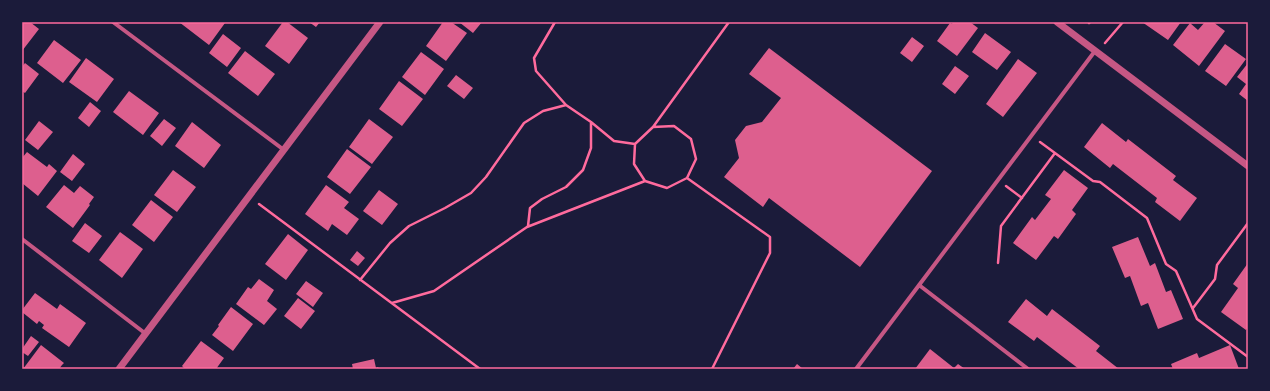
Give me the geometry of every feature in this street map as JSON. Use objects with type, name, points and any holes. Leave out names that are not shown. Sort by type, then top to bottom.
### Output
[{"type":"street","points":[[113,22],[284,150]]},
{"type":"street","points":[[119,369],[380,22]]},
{"type":"street","points":[[1057,22],[1248,166]]},
{"type":"street","points":[[856,369],[1096,52]]},
{"type":"street","points":[[22,239],[146,334]]},
{"type":"street","points":[[919,285],[1028,369]]},
{"type":"path","points":[[555,22],[534,58],[536,71],[566,105],[591,122],[614,141],[635,144]]},
{"type":"path","points":[[653,127],[674,126],[691,139],[696,159],[687,178],[666,188],[645,181],[634,164],[635,144],[653,127],[729,22]]},
{"type":"path","points":[[1096,52],[1123,22]]},
{"type":"path","points":[[360,280],[390,243],[409,226],[471,193],[486,177],[524,123],[543,111],[566,105]]},
{"type":"path","points":[[528,227],[530,208],[542,199],[566,187],[583,170],[592,148],[591,122]]},
{"type":"path","points":[[1031,136],[1093,181],[1100,182],[1147,218],[1166,264],[1176,271],[1197,319],[1248,357]]},
{"type":"path","points":[[998,263],[1001,226],[1055,153]]},
{"type":"path","points":[[687,178],[770,237],[770,253],[712,369]]},
{"type":"path","points":[[998,180],[1022,198]]},
{"type":"path","points":[[391,303],[434,291],[528,227],[645,181]]},
{"type":"path","points":[[249,196],[480,369]]},
{"type":"path","points":[[1192,309],[1215,280],[1217,265],[1248,223]]},
{"type":"building","points":[[22,22],[30,22],[39,29],[22,51]]},
{"type":"building","points":[[179,22],[224,22],[225,23],[209,45]]},
{"type":"building","points":[[283,22],[287,22],[308,38],[289,64],[265,46]]},
{"type":"building","points":[[309,22],[320,22],[316,27]]},
{"type":"building","points":[[443,22],[451,22],[467,33],[446,61],[426,46]]},
{"type":"building","points":[[459,22],[482,22],[473,33]]},
{"type":"building","points":[[953,22],[970,22],[978,28],[957,56],[937,41],[950,23],[952,24]]},
{"type":"building","points":[[1142,22],[1181,22],[1168,40]]},
{"type":"building","points":[[1205,22],[1213,22],[1225,31],[1199,66],[1173,45],[1190,23],[1198,30]]},
{"type":"building","points":[[985,33],[1011,52],[997,70],[972,52]]},
{"type":"building","points":[[223,34],[241,48],[227,67],[209,53]]},
{"type":"building","points":[[912,37],[924,46],[912,62],[900,53]]},
{"type":"building","points":[[54,40],[81,60],[63,83],[37,63]]},
{"type":"building","points":[[1225,44],[1246,59],[1226,86],[1205,71]]},
{"type":"building","points":[[769,48],[932,171],[860,267],[769,198],[763,207],[724,177],[739,158],[735,140],[746,126],[762,122],[781,98],[749,74]]},
{"type":"building","points":[[245,51],[275,74],[258,96],[228,73]]},
{"type":"building","points":[[421,52],[444,69],[425,95],[402,77]]},
{"type":"building","points":[[86,58],[114,79],[97,102],[69,82]]},
{"type":"building","points":[[1018,59],[1037,73],[1003,117],[986,104]]},
{"type":"building","points":[[25,63],[39,74],[25,93],[22,91],[22,67]]},
{"type":"building","points":[[1248,63],[1248,101],[1239,94],[1246,84],[1237,77]]},
{"type":"building","points":[[955,66],[969,76],[955,94],[942,84]]},
{"type":"building","points":[[456,75],[473,88],[464,99],[447,86]]},
{"type":"building","points":[[399,81],[423,99],[402,126],[379,109]]},
{"type":"building","points":[[129,91],[159,113],[143,135],[113,112]]},
{"type":"building","points":[[90,102],[101,111],[89,127],[78,118]]},
{"type":"building","points":[[164,119],[176,128],[162,146],[150,136]]},
{"type":"building","points":[[369,119],[393,137],[372,164],[349,147]]},
{"type":"building","points":[[39,121],[53,132],[38,150],[25,140]]},
{"type":"building","points":[[192,122],[221,145],[204,168],[175,146]]},
{"type":"building","points":[[1102,123],[1126,142],[1128,139],[1176,176],[1173,180],[1197,198],[1180,221],[1155,202],[1157,198],[1113,164],[1110,168],[1084,147]]},
{"type":"building","points":[[347,149],[371,167],[350,194],[327,177]]},
{"type":"building","points":[[27,152],[47,167],[49,164],[57,171],[38,196],[22,183],[22,158]]},
{"type":"building","points":[[73,154],[85,164],[72,181],[60,172]]},
{"type":"building","points":[[173,170],[196,187],[177,212],[154,195]]},
{"type":"building","points":[[1064,170],[1088,188],[1072,210],[1076,214],[1058,239],[1054,236],[1036,260],[1013,243],[1032,217],[1035,220],[1051,199],[1045,195]]},
{"type":"building","points":[[64,185],[74,193],[80,186],[94,197],[73,228],[46,207]]},
{"type":"building","points":[[326,185],[349,202],[344,208],[359,219],[347,235],[332,224],[328,231],[305,214]]},
{"type":"building","points":[[379,190],[398,204],[382,225],[363,211]]},
{"type":"building","points":[[151,200],[173,217],[154,242],[132,225]]},
{"type":"building","points":[[85,223],[102,236],[89,253],[72,241]]},
{"type":"building","points":[[120,232],[143,249],[122,278],[99,260]]},
{"type":"building","points":[[288,234],[308,250],[286,280],[265,264]]},
{"type":"building","points":[[1138,237],[1150,266],[1155,263],[1166,292],[1171,290],[1183,319],[1158,329],[1148,303],[1141,306],[1130,276],[1125,278],[1112,247]]},
{"type":"building","points":[[357,251],[365,258],[358,266],[350,260]]},
{"type":"building","points":[[1248,263],[1248,327],[1246,330],[1221,312],[1238,288],[1233,284]]},
{"type":"building","points":[[259,279],[274,290],[267,301],[277,309],[264,325],[236,304],[248,287],[251,289]]},
{"type":"building","points":[[306,281],[323,293],[313,307],[296,294]]},
{"type":"building","points":[[35,293],[57,309],[60,304],[86,323],[69,347],[42,328],[44,325],[39,321],[37,324],[22,312]]},
{"type":"building","points":[[298,298],[315,311],[301,329],[284,316]]},
{"type":"building","points":[[1026,299],[1047,316],[1052,309],[1100,346],[1096,351],[1119,369],[1079,369],[1037,337],[1034,341],[1008,322]]},
{"type":"building","points":[[231,307],[253,324],[233,351],[212,335]]},
{"type":"building","points":[[31,336],[39,342],[28,356],[22,352],[22,349]]},
{"type":"building","points":[[201,341],[224,358],[216,369],[185,369],[182,366]]},
{"type":"building","points":[[41,345],[64,363],[59,369],[23,369]]},
{"type":"building","points":[[1230,345],[1239,369],[1173,369],[1171,364],[1197,353],[1199,358]]},
{"type":"building","points":[[930,349],[954,368],[958,364],[965,369],[915,369]]},
{"type":"building","points":[[374,359],[376,368],[378,367],[379,369],[353,369],[352,364]]},
{"type":"building","points":[[797,364],[803,369],[793,369]]}]
